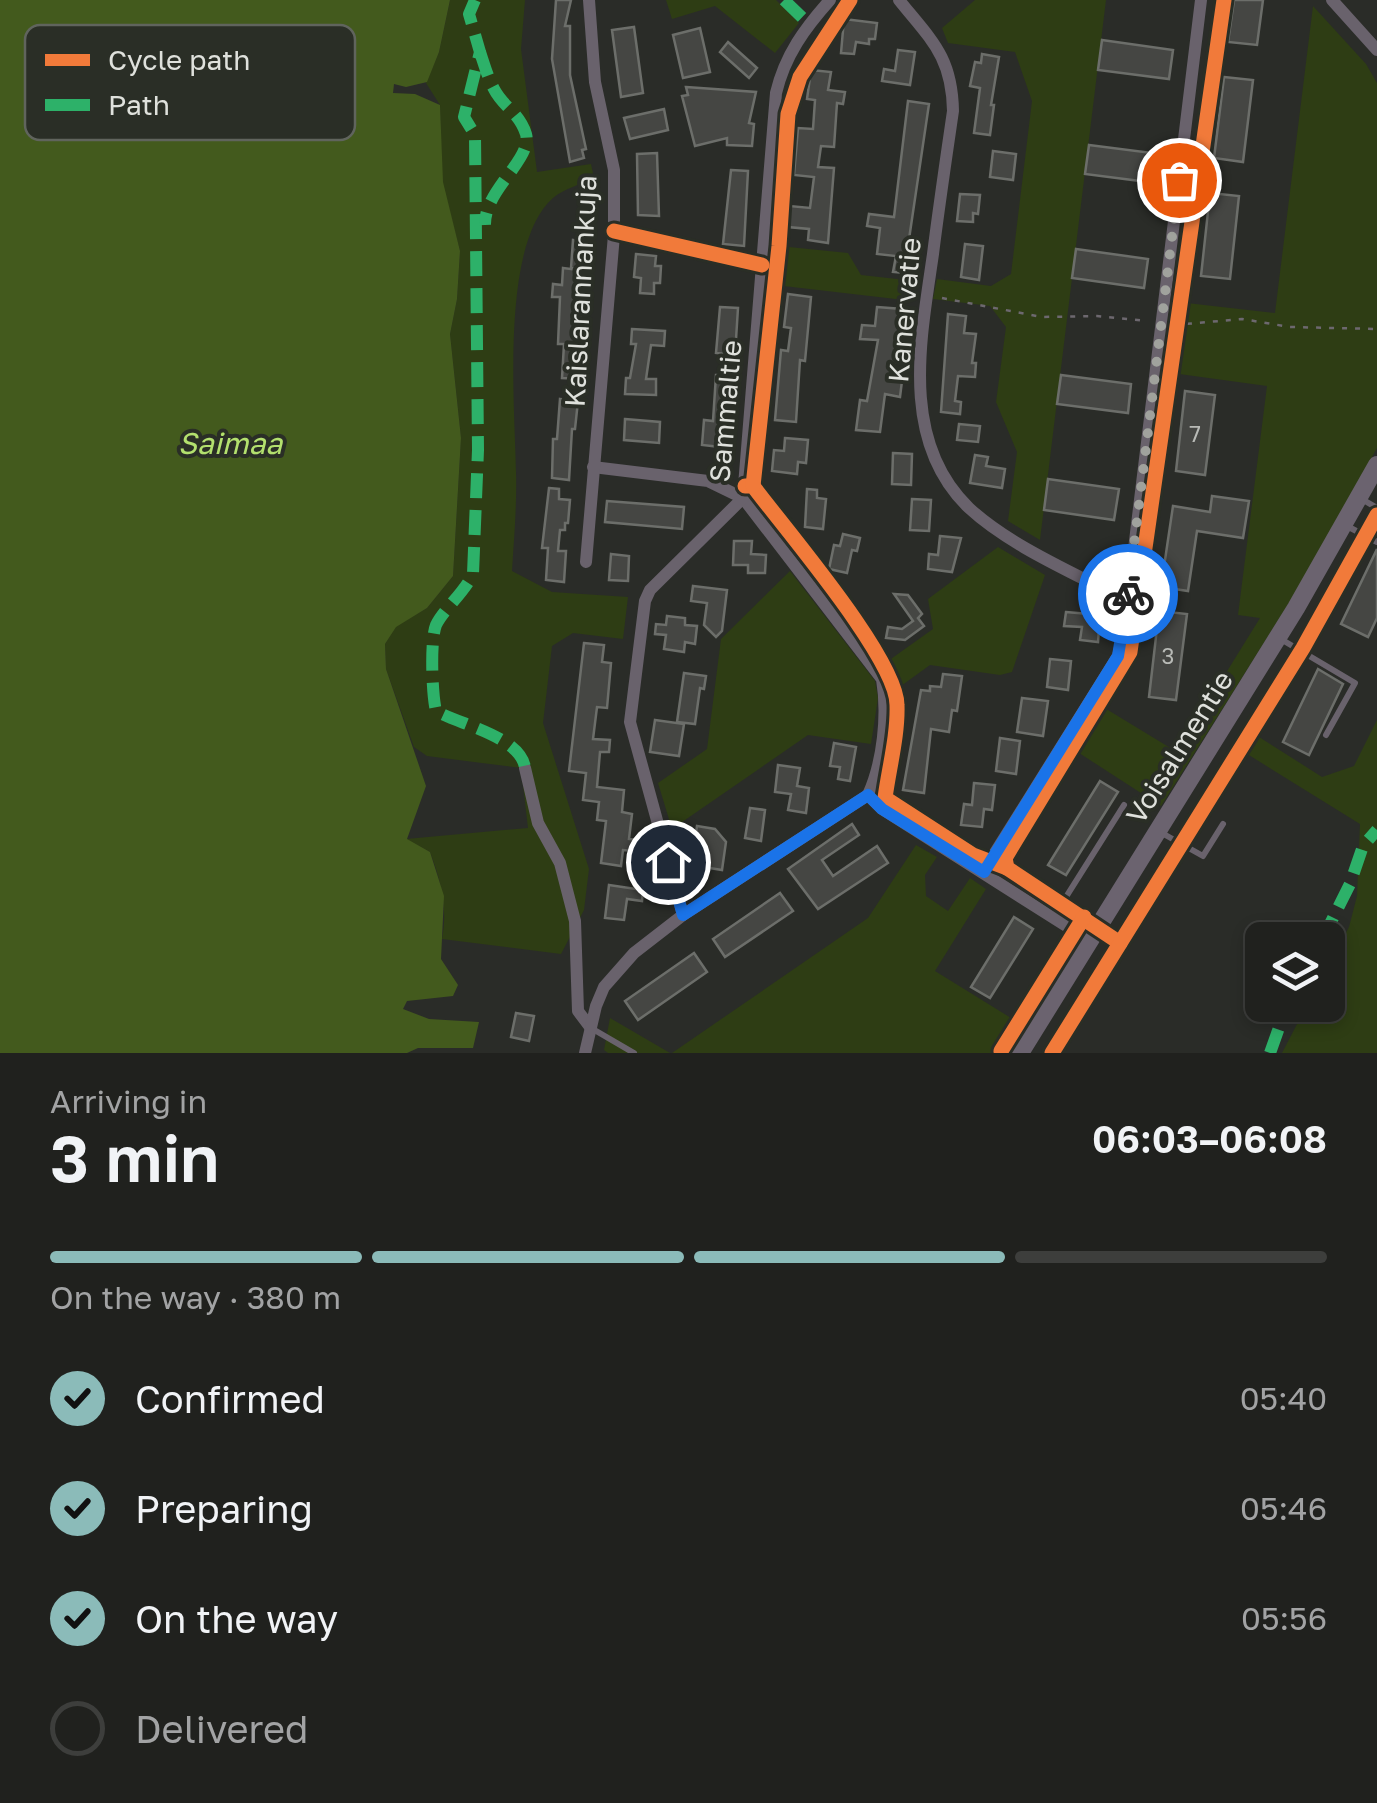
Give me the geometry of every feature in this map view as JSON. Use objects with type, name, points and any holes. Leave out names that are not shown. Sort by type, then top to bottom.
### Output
[{"type":"street","name":"Kaislarannankuja","points":[[586,562],[614,235],[614,170],[594,82],[590,0]]},
{"type":"street","name":"Sammaltie","points":[[683,915],[630,722],[645,601],[650,590],[743,498],[776,93],[796,43],[830,0]]},
{"type":"street","name":"Kanervatie","points":[[899,0],[939,51],[952,80],[953,111],[919,353],[922,417],[948,482],[969,508],[1039,554],[1127,600]]},
{"type":"street","points":[[984,872],[1118,656],[1170,329],[1201,0]]},
{"type":"street","points":[[1332,0],[1377,50]]},
{"type":"street","name":"Voisalmentie","points":[[1021,1053],[1278,637],[1377,465]]},
{"type":"street","points":[[585,1053],[604,986],[617,969],[683,915],[868,795],[875,780],[886,702],[882,679],[743,498],[708,480],[593,467]]},
{"type":"street","points":[[526,768],[538,823],[560,863],[575,920],[578,1011],[590,1027]]},
{"type":"street","points":[[868,795],[882,809],[1090,941]]},
{"type":"lane","points":[[1359,498],[1377,508]]},
{"type":"lane","points":[[1344,525],[1377,542]]},
{"type":"lane","points":[[1278,637],[1355,683],[1326,734]]},
{"type":"lane","points":[[1054,917],[1124,805]]},
{"type":"lane","points":[[1159,831],[1202,856],[1224,824]]},
{"type":"lane","points":[[590,1027],[634,1053]]},
{"type":"path","points":[[927,295],[1042,317],[1097,316],[1170,329],[1242,320],[1290,327],[1377,329]]},
{"type":"path","points":[[1170,329],[1179,306]]},
{"type":"shaded area","points":[[450,0],[525,0],[521,49],[537,172],[591,164],[594,178],[557,195],[536,220],[525,251],[514,328],[516,484],[512,571],[552,592],[628,597],[623,639],[573,633],[552,646],[543,723],[589,869],[584,910],[561,954],[442,939],[444,905],[434,863],[430,852],[406,839],[528,828],[521,768],[427,756],[414,747],[386,669],[385,644],[396,626],[427,608],[453,576],[461,438],[450,334],[460,251],[442,182],[440,105],[426,83],[439,52]]},
{"type":"shaded area","points":[[666,0],[776,0],[799,23],[775,53],[715,6],[672,19]]},
{"type":"shaded area","points":[[975,0],[1106,0],[1040,540],[1008,521],[1017,452],[996,402],[1006,327],[990,306],[933,299],[937,279],[991,286],[1011,274],[1032,101],[1015,52],[948,43],[942,28]]},
{"type":"shaded area","points":[[1313,6],[1366,64],[1377,83],[1377,448],[1306,576],[1161,806],[1076,751],[1103,707],[1177,752],[1260,618],[1238,615],[1267,386],[1172,373],[1178,302],[1275,313]]},
{"type":"shaded area","points":[[779,246],[848,253],[861,275],[915,281],[913,301],[775,285]]},
{"type":"shaded area","points":[[998,547],[1045,575],[1012,672],[1000,675],[930,665],[901,686],[888,661],[933,629],[928,599]]},
{"type":"shaded area","points":[[790,571],[875,681],[878,698],[871,744],[808,735],[672,829],[658,783],[707,749],[721,639]]},
{"type":"shaded area","points":[[1377,720],[1377,1053],[1282,1053],[1298,1022],[1345,1022],[1345,935],[1357,896],[1360,824],[1244,752],[1256,735],[1322,777],[1354,766]]},
{"type":"shaded area","points":[[916,845],[937,857],[925,875],[926,896],[948,911],[970,878],[986,889],[935,971],[1011,1018],[994,1053],[672,1053],[868,918]]},
{"type":"shaded area","points":[[610,1018],[670,1053],[608,1053],[604,1050]]},
{"type":"water","name":"Saimaa","points":[[0,0],[450,0],[439,52],[427,82],[406,87],[394,84],[393,93],[415,94],[440,105],[443,182],[460,251],[450,334],[461,438],[453,576],[427,608],[396,627],[385,644],[386,669],[426,786],[407,839],[430,852],[444,896],[441,959],[458,985],[453,996],[407,1001],[403,1009],[429,1019],[479,1022],[473,1048],[418,1048],[407,1053],[0,1053]]},
{"type":"building","points":[[556,0],[571,0],[565,26],[570,26],[570,75],[586,149],[582,150],[584,158],[570,162],[552,59]]},
{"type":"building","points":[[1234,0],[1263,0],[1257,45],[1228,42]]},
{"type":"building","points":[[844,19],[877,23],[875,39],[869,39],[869,44],[856,42],[854,54],[841,53]]},
{"type":"building","points":[[634,27],[643,93],[621,97],[612,30]]},
{"type":"building","points":[[700,28],[710,72],[683,78],[673,35]]},
{"type":"building","points":[[1102,40],[1173,50],[1169,79],[1098,70]]},
{"type":"building","points":[[728,42],[757,68],[749,78],[720,52]]},
{"type":"building","points":[[898,50],[915,52],[910,85],[882,81],[884,69],[895,71]]},
{"type":"building","points":[[982,54],[999,57],[990,135],[974,133],[980,88],[970,86],[975,62],[981,63]]},
{"type":"building","points":[[811,70],[831,72],[828,90],[845,92],[843,104],[837,103],[834,147],[821,146],[818,167],[834,168],[828,243],[808,240],[809,229],[788,227],[790,206],[810,208],[814,177],[794,175],[798,128],[813,129],[815,100],[807,99]]},
{"type":"building","points":[[1224,77],[1253,80],[1243,162],[1214,158]]},
{"type":"building","points":[[686,87],[756,92],[749,123],[754,124],[752,146],[727,145],[727,138],[695,146],[682,96],[688,95]]},
{"type":"building","points":[[908,101],[929,104],[904,273],[893,272],[896,256],[877,254],[880,228],[867,226],[869,214],[894,217]]},
{"type":"building","points":[[664,109],[668,130],[630,139],[624,118]]},
{"type":"building","points":[[1089,145],[1160,154],[1156,183],[1085,174]]},
{"type":"building","points":[[993,151],[1016,154],[1013,180],[990,177]]},
{"type":"building","points":[[657,153],[659,216],[638,215],[637,154]]},
{"type":"building","points":[[731,170],[748,171],[744,246],[723,244]]},
{"type":"building","points":[[1210,193],[1239,196],[1230,279],[1201,276]]},
{"type":"building","points":[[960,194],[980,195],[973,222],[957,221]]},
{"type":"building","points":[[573,240],[590,242],[588,269],[571,268]]},
{"type":"building","points":[[965,244],[983,246],[979,280],[961,277]]},
{"type":"building","points":[[1076,249],[1148,259],[1144,288],[1072,278]]},
{"type":"building","points":[[636,254],[656,256],[655,266],[661,266],[660,283],[654,283],[654,294],[640,293],[641,278],[634,277]]},
{"type":"building","points":[[563,268],[579,270],[577,298],[584,298],[582,325],[575,325],[581,356],[580,379],[562,378],[564,344],[558,344],[560,297],[552,297],[553,284],[562,285]]},
{"type":"building","points":[[788,294],[811,297],[805,361],[800,360],[796,422],[775,420],[781,350],[788,351],[791,328],[784,327]]},
{"type":"building","points":[[720,307],[738,308],[735,355],[716,353]]},
{"type":"building","points":[[877,307],[902,309],[892,379],[902,381],[900,397],[885,394],[880,432],[856,430],[860,400],[867,401],[878,340],[860,339],[862,325],[875,326]]},
{"type":"building","points":[[948,314],[966,316],[964,333],[976,334],[972,363],[976,363],[975,377],[958,376],[955,401],[961,402],[960,414],[941,412]]},
{"type":"building","points":[[632,329],[665,331],[664,346],[651,345],[646,379],[656,379],[656,395],[625,394],[636,344],[631,344]]},
{"type":"building","points":[[716,375],[732,376],[727,434],[722,433],[721,447],[702,445],[704,420],[713,421]]},
{"type":"building","points":[[1061,375],[1131,384],[1128,413],[1057,404]]},
{"type":"building","points":[[1185,391],[1215,395],[1205,475],[1176,471]]},
{"type":"building","points":[[560,399],[578,401],[569,480],[552,478]]},
{"type":"building","points":[[625,419],[660,422],[659,443],[624,440]]},
{"type":"building","points":[[959,424],[980,426],[978,442],[957,440]]},
{"type":"building","points":[[785,438],[808,440],[806,463],[798,462],[797,474],[772,471],[774,450],[784,451]]},
{"type":"building","points":[[893,453],[912,454],[911,485],[892,484]]},
{"type":"building","points":[[975,455],[988,457],[986,466],[1005,469],[1002,488],[970,483]]},
{"type":"building","points":[[1048,479],[1119,489],[1114,520],[1044,510]]},
{"type":"building","points":[[549,488],[559,489],[559,499],[570,500],[568,523],[565,530],[560,530],[558,551],[566,551],[564,582],[546,580],[548,548],[542,548]]},
{"type":"building","points":[[807,489],[817,490],[817,498],[826,499],[823,529],[805,527]]},
{"type":"building","points":[[1212,496],[1249,501],[1243,538],[1197,531],[1188,591],[1161,587],[1173,506],[1210,512]]},
{"type":"building","points":[[912,499],[931,500],[929,531],[910,530]]},
{"type":"building","points":[[607,501],[684,507],[682,529],[605,522]]},
{"type":"building","points":[[843,534],[860,538],[857,551],[852,550],[847,573],[829,569],[834,545],[840,546]]},
{"type":"building","points":[[940,536],[961,538],[952,572],[928,569],[929,554],[938,555]]},
{"type":"building","points":[[734,541],[752,541],[751,554],[766,555],[765,573],[748,573],[748,565],[733,565]]},
{"type":"building","points":[[1377,549],[1377,618],[1368,637],[1341,624]]},
{"type":"building","points":[[611,554],[629,556],[628,581],[609,580]]},
{"type":"building","points":[[693,586],[727,590],[722,631],[716,637],[704,625],[707,603],[691,601]]},
{"type":"building","points":[[894,594],[908,595],[922,614],[918,618],[924,626],[905,640],[886,638],[888,627],[902,629],[913,621]]},
{"type":"building","points":[[1159,611],[1187,614],[1176,700],[1149,697]]},
{"type":"building","points":[[1066,612],[1100,615],[1098,642],[1080,640],[1082,627],[1064,626]]},
{"type":"building","points":[[667,616],[685,618],[685,625],[697,626],[695,644],[685,642],[684,652],[664,649],[666,635],[655,634],[656,624],[666,625]]},
{"type":"building","points":[[584,643],[604,645],[602,662],[611,663],[607,708],[597,707],[593,739],[610,740],[609,752],[600,752],[597,787],[624,790],[622,812],[632,814],[629,839],[637,840],[635,851],[623,850],[621,866],[601,863],[606,821],[597,820],[599,802],[583,800],[586,773],[569,771]]},
{"type":"building","points":[[1050,659],[1071,661],[1068,690],[1047,687]]},
{"type":"building","points":[[1318,669],[1343,684],[1309,755],[1283,742]]},
{"type":"building","points":[[684,673],[706,676],[704,689],[700,688],[695,724],[677,722]]},
{"type":"building","points":[[943,674],[962,676],[957,711],[952,710],[949,732],[931,729],[924,793],[903,790],[921,690],[941,687]]},
{"type":"building","points":[[1022,698],[1048,701],[1043,736],[1017,732]]},
{"type":"building","points":[[655,720],[684,724],[679,756],[650,752]]},
{"type":"building","points":[[1000,738],[1020,741],[1016,774],[996,771]]},
{"type":"building","points":[[834,743],[856,747],[850,781],[838,779],[840,767],[830,766]]},
{"type":"building","points":[[778,765],[800,768],[797,786],[809,788],[806,813],[788,810],[791,794],[775,792]]},
{"type":"building","points":[[1100,781],[1118,792],[1066,875],[1048,865]]},
{"type":"building","points":[[974,783],[995,785],[992,810],[984,809],[982,827],[961,825],[964,804],[972,805]]},
{"type":"building","points":[[750,808],[765,810],[761,841],[745,838]]},
{"type":"building","points":[[852,824],[859,835],[822,860],[833,876],[877,846],[888,863],[818,909],[788,869]]},
{"type":"building","points":[[697,826],[715,829],[726,842],[722,870],[691,865]]},
{"type":"building","points":[[609,885],[643,890],[642,901],[627,899],[624,920],[605,918]]},
{"type":"building","points":[[780,893],[793,911],[725,957],[713,939]]},
{"type":"building","points":[[1014,917],[1033,929],[990,998],[971,987]]},
{"type":"building","points":[[694,953],[707,972],[638,1020],[625,1001]]},
{"type":"building","points":[[516,1013],[534,1016],[529,1041],[511,1037]]},
{"type":"marked path","points":[[475,0],[469,14],[480,52],[464,117],[475,135],[478,450],[473,574],[436,625],[433,681],[436,711],[502,740],[521,757],[525,768]]},
{"type":"marked path","points":[[784,0],[809,24]]},
{"type":"marked path","points":[[480,52],[494,89],[526,134],[522,154],[492,200],[485,225]]},
{"type":"marked path","points":[[1331,922],[1363,846],[1377,830]]},
{"type":"marked path","points":[[1270,1053],[1281,1022]]},
{"type":"cycle path","points":[[753,486],[779,246],[788,114],[800,77],[850,0]]},
{"type":"cycle path","points":[[1120,943],[1007,868],[1005,858],[1130,652],[1224,0]]},
{"type":"cycle path","points":[[614,231],[762,265]]},
{"type":"cycle path","points":[[745,486],[753,486],[837,594],[892,684],[897,716],[885,798],[973,855],[1007,868]]},
{"type":"cycle path","points":[[1052,1053],[1303,648],[1377,515]]},
{"type":"cycle path","points":[[1001,1051],[1084,917]]},
{"type":"way so far","points":[[1128,594],[1179,180]]},
{"type":"route","points":[[668,862],[683,915],[868,795],[882,809],[984,872],[1118,656],[1128,594]]}]
